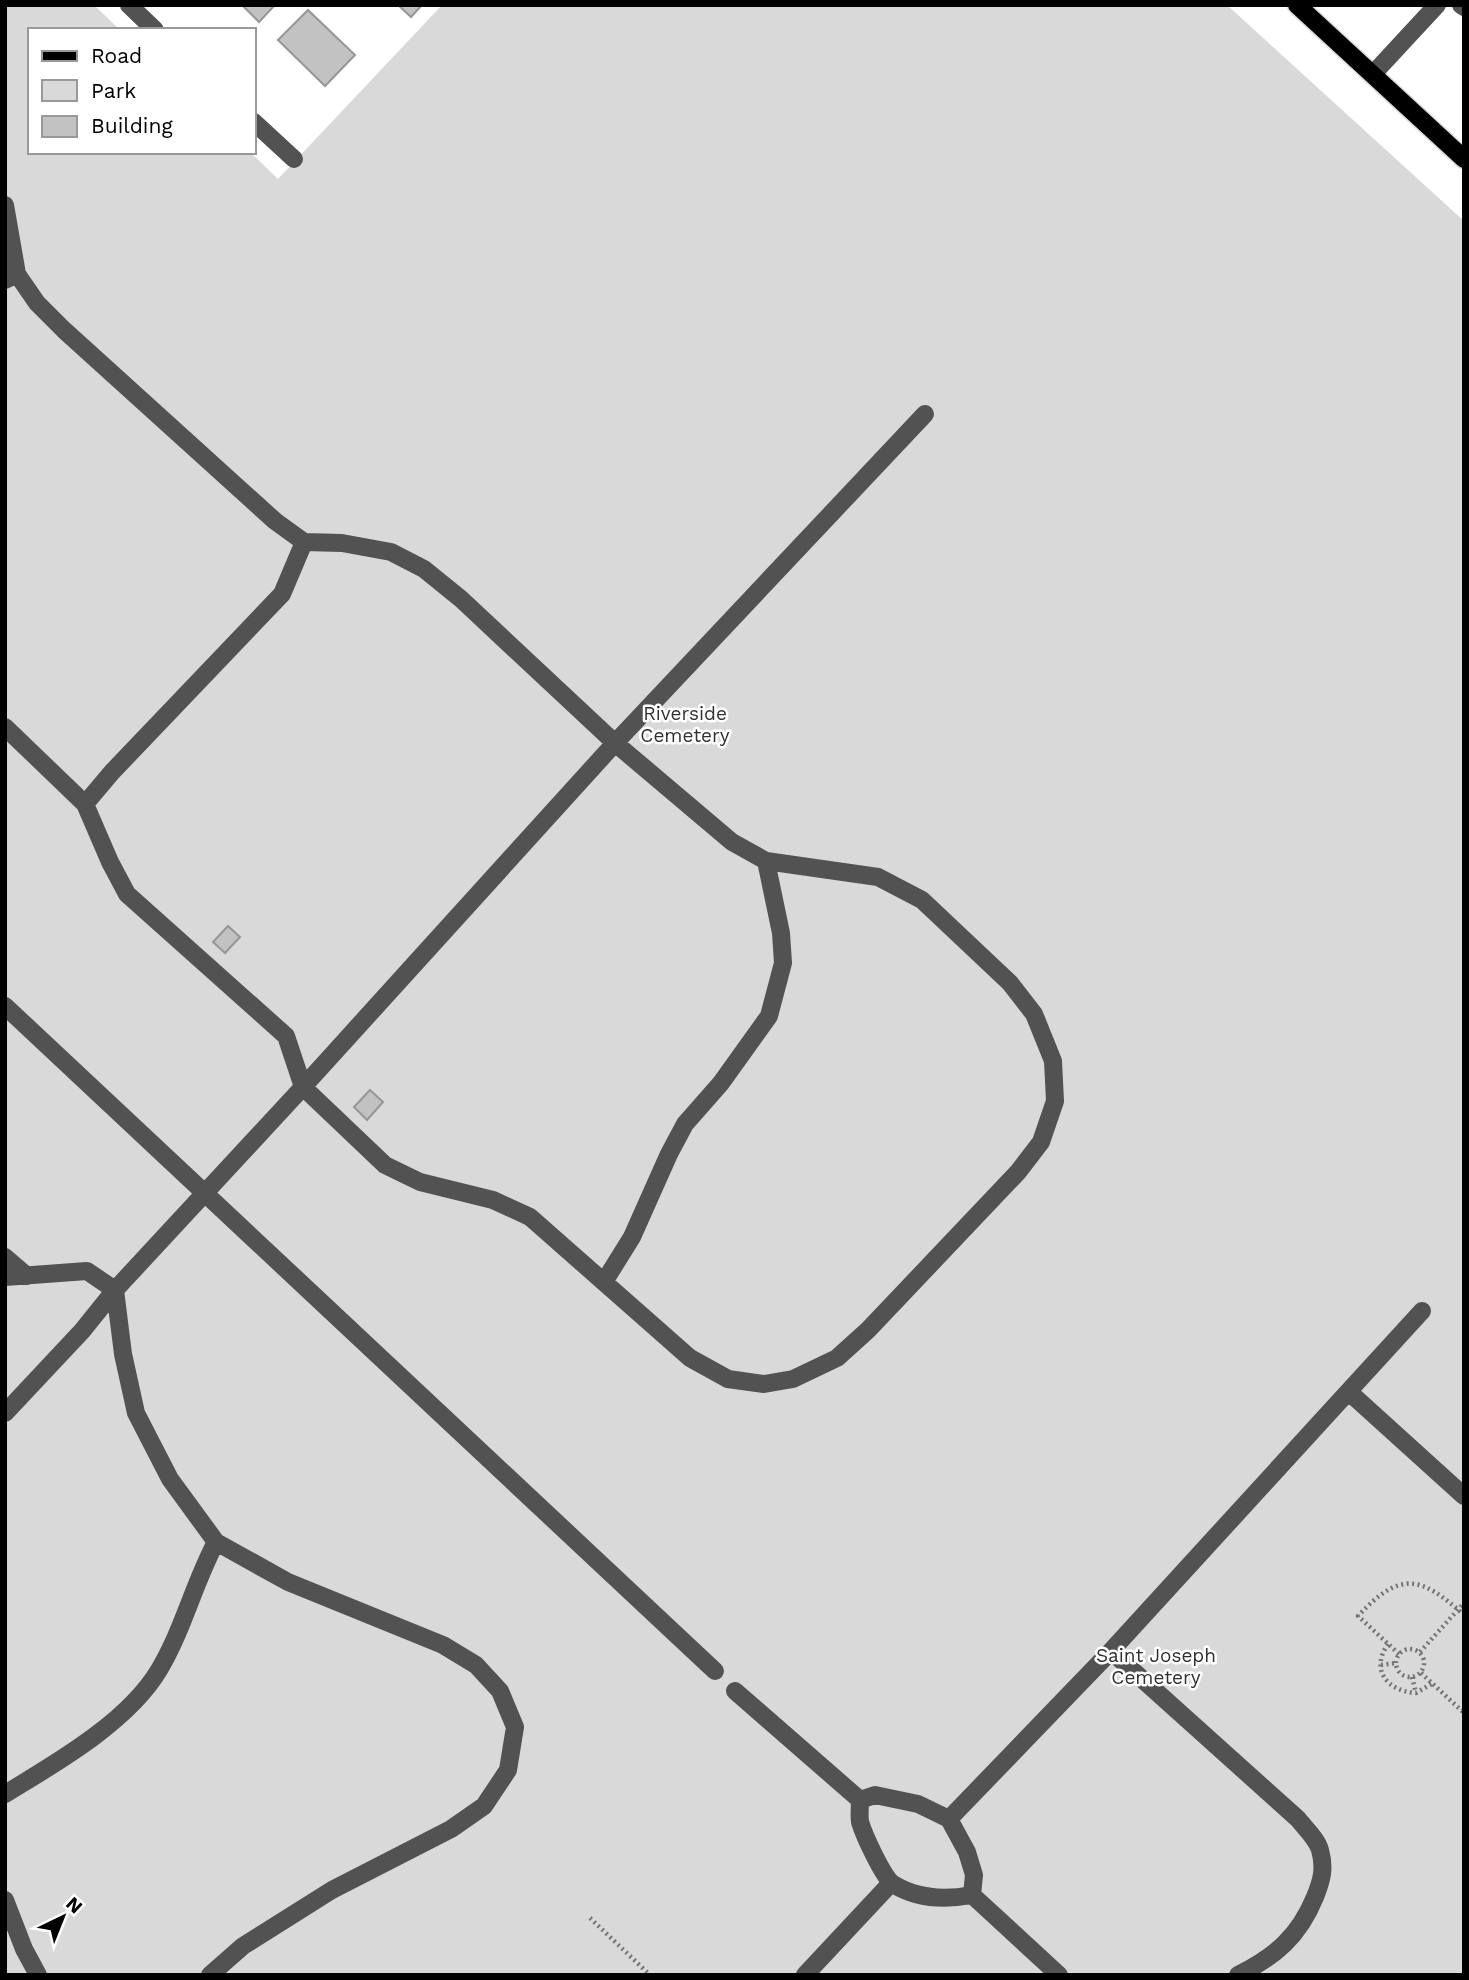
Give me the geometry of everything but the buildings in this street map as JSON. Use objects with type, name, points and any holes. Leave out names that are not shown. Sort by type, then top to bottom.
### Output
[{"type":"main road","points":[[1297,5],[1464,159]]},
{"type":"street","points":[[129,5],[153,28]]},
{"type":"street","points":[[1373,75],[1437,5]]},
{"type":"street","points":[[256,124],[293,159]]},
{"type":"street","points":[[5,205],[11,277],[64,330],[275,522],[304,542],[342,543],[391,552],[424,569],[461,599],[615,743],[732,842],[766,861],[878,877],[922,900],[1010,983],[1034,1014],[1052,1061],[1055,1101],[1041,1142],[1018,1172],[868,1331],[837,1358],[793,1380],[764,1384],[728,1379],[690,1358],[530,1217],[493,1200],[420,1182],[385,1165],[303,1087],[286,1036],[127,894],[85,804],[5,727]]},
{"type":"street","points":[[5,1413],[82,1331],[114,1290],[303,1087],[615,743],[925,414]]},
{"type":"street","points":[[85,804],[112,772],[282,594],[304,542]]},
{"type":"street","points":[[604,1282],[632,1237],[685,1124],[720,1083],[769,1016],[783,963],[782,933],[766,861]]},
{"type":"street","points":[[5,1006],[715,1671]]},
{"type":"street","points":[[5,1257],[27,1276]]},
{"type":"street","points":[[5,1277],[87,1271],[114,1290],[123,1354],[136,1413],[170,1479],[216,1542],[288,1581],[443,1645],[476,1665],[500,1690],[515,1727],[508,1770],[484,1805],[451,1829],[332,1890],[243,1946],[210,1975]]},
{"type":"street","points":[[950,1819],[1111,1651],[1422,1311]]},
{"type":"street","points":[[1349,1392],[1464,1496]]},
{"type":"street","points":[[5,1794],[56,1763],[120,1716],[158,1671],[216,1542]]},
{"type":"street","points":[[1111,1651],[1298,1819],[1319,1847],[1324,1870],[1306,1920],[1282,1947],[1262,1963],[1238,1975]]},
{"type":"street","points":[[735,1691],[859,1800],[860,1820],[870,1849],[891,1883],[920,1895],[947,1900],[972,1895]]},
{"type":"street","points":[[859,1800],[875,1795],[918,1804],[950,1819],[967,1852],[974,1875],[972,1895]]},
{"type":"street","points":[[805,1975],[891,1883]]},
{"type":"street","points":[[972,1895],[1059,1975]]},
{"type":"street","points":[[5,1900],[24,1949],[38,1975]]},
{"type":"path","points":[[1399,1654],[1358,1616],[1379,1594],[1396,1585],[1425,1586],[1444,1597],[1464,1615]]},
{"type":"path","points":[[1420,1652],[1464,1603]]},
{"type":"path","points":[[1388,1644],[1382,1653],[1381,1665],[1387,1682],[1394,1689],[1416,1693],[1433,1684]]},
{"type":"path","points":[[1412,1678],[1403,1675],[1396,1663],[1399,1654],[1411,1649],[1420,1652]]},
{"type":"path","points":[[1412,1678],[1421,1672],[1424,1664],[1420,1652]]},
{"type":"path","points":[[1381,1665],[1396,1663]]},
{"type":"path","points":[[1421,1672],[1462,1711],[1464,1709]]},
{"type":"path","points":[[1412,1678],[1416,1693]]},
{"type":"path","points":[[590,1918],[650,1975]]},
{"type":"green space","name":"Riverside Cemetery","points":[[5,5],[94,5],[118,28],[28,28],[28,154],[252,154],[278,179],[442,5],[1227,5],[1464,221],[1464,1975],[5,1975]]},
{"type":"park label","name":"Saint Joseph Cemetery","points":[[1156,1666]]}]
